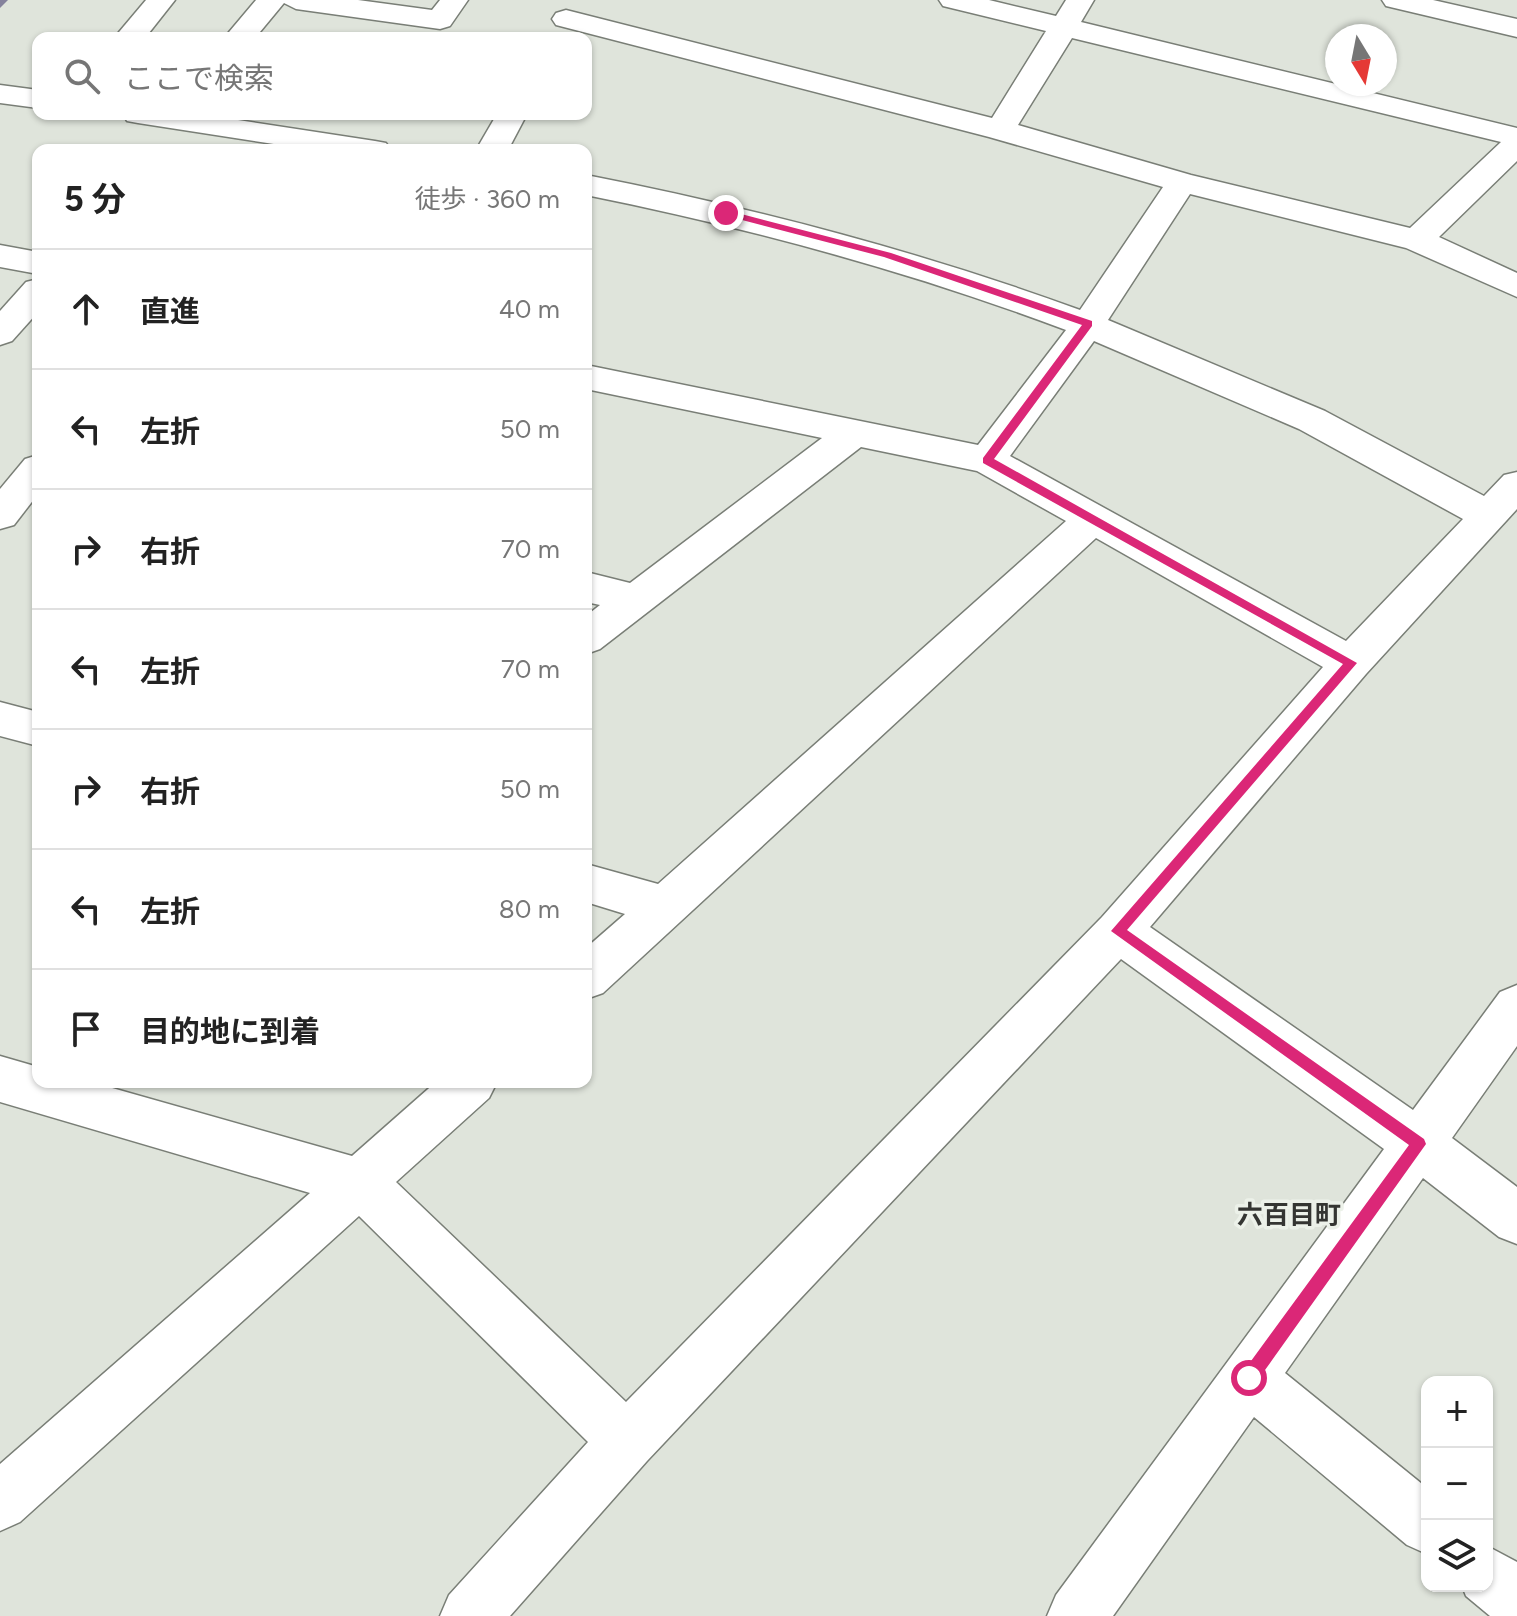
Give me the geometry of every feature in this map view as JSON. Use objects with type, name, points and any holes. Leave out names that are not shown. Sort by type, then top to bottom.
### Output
[{"type":"street","points":[[134,32],[161,0]]},
{"type":"street","points":[[244,32],[271,0]]},
{"type":"street","points":[[296,0],[440,20],[454,0]]},
{"type":"street","points":[[953,0],[1517,137]]},
{"type":"street","points":[[1000,130],[1080,0]]},
{"type":"street","points":[[1396,0],[1517,28]]},
{"type":"street","points":[[566,19],[1000,130],[1182,182],[1417,240],[1517,286]]},
{"type":"street","points":[[0,94],[32,98]]},
{"type":"street","points":[[153,144],[171,120]]},
{"type":"street","points":[[198,120],[340,144]]},
{"type":"street","points":[[495,144],[509,120]]},
{"type":"street","points":[[1417,240],[1517,144]]},
{"type":"street","points":[[987,460],[1089,323],[1182,182]]},
{"type":"street","points":[[470,1616],[627,1441],[1118,931],[1351,663],[1503,500],[1089,323],[902,260],[819,236],[592,186]]},
{"type":"street","points":[[0,256],[32,262]]},
{"type":"street","points":[[0,333],[32,297]]},
{"type":"street","points":[[592,378],[987,460],[1351,663]]},
{"type":"street","points":[[592,633],[854,433]]},
{"type":"street","points":[[0,515],[32,475]]},
{"type":"street","points":[[592,973],[1093,519]]},
{"type":"street","points":[[592,588],[635,599]]},
{"type":"street","points":[[0,719],[32,727]]},
{"type":"street","points":[[592,885],[666,906]]},
{"type":"street","points":[[1118,931],[1419,1144],[1517,1219]]},
{"type":"street","points":[[1077,1616],[1517,1007]]},
{"type":"street","points":[[0,1079],[361,1183],[627,1441]]},
{"type":"street","points":[[0,1502],[465,1088]]},
{"type":"street","points":[[1249,1378],[1421,1520]]},
{"type":"street","points":[[1493,1580],[1517,1600]]},
{"type":"district","name":"六百目町","points":[[1289,1215]]},
{"type":"route","points":[[726,213],[888,255],[1089,323],[987,460],[1351,663],[1118,931],[1419,1144],[1249,1378]]}]
